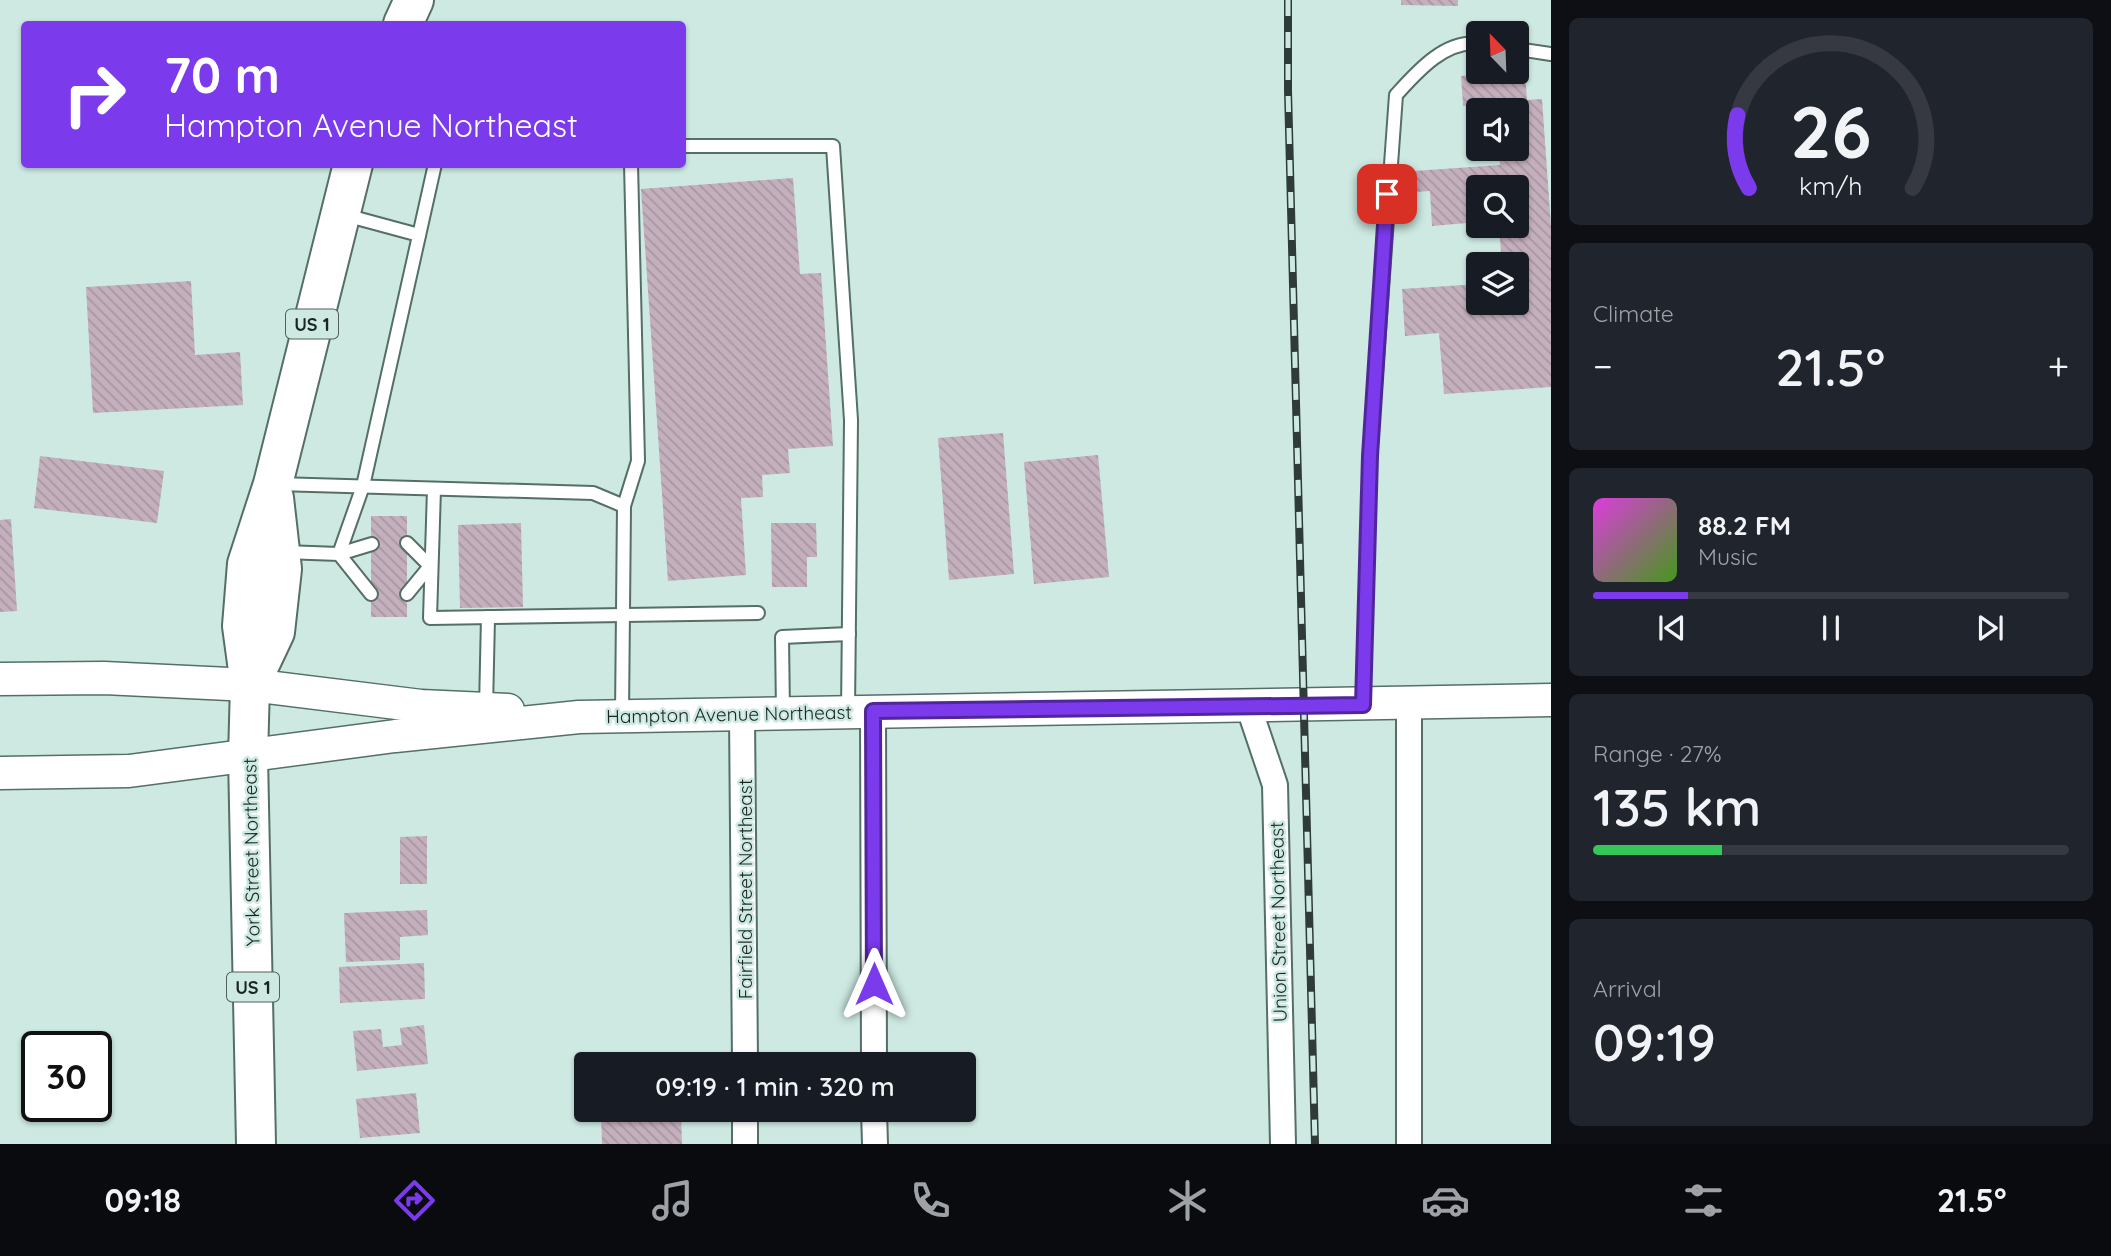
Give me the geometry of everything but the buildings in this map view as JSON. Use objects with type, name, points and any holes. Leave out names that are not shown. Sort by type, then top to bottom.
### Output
[{"type":"main road","points":[[404,21],[414,0]]},
{"type":"main road","name":"York Street Northeast","points":[[256,1144],[248,757],[250,685],[242,626],[247,564],[273,484],[339,213],[353,168]]},
{"type":"main road","name":"York Street Northeast","points":[[250,685],[275,632],[282,569],[273,484]]},
{"type":"street","name":"Hampton Avenue Northeast","points":[[0,680],[104,678],[250,685],[421,706],[486,708],[579,717]]},
{"type":"street","name":"Hampton Avenue Northeast","points":[[0,773],[129,771],[395,736],[579,717],[1248,705],[1409,705],[1551,700]]},
{"type":"street","name":"Union Street Northeast","points":[[1248,705],[1275,785],[1283,1144]]},
{"type":"street","points":[[1409,705],[1409,1144]]},
{"type":"street","points":[[861,711],[874,1052]]},
{"type":"street","name":"Fairfield Street Northeast","points":[[742,714],[745,1052]]},
{"type":"street","points":[[745,1122],[745,1144]]},
{"type":"street","points":[[874,1122],[875,1144]]},
{"type":"lane","points":[[1363,705],[1370,456],[1395,95],[1429,59],[1466,45]]},
{"type":"lane","points":[[1530,52],[1551,54]]},
{"type":"lane","points":[[686,146],[833,146],[851,420],[849,634],[861,711]]},
{"type":"lane","points":[[339,554],[363,486],[434,168]]},
{"type":"lane","points":[[622,716],[624,506],[638,461],[631,168]]},
{"type":"lane","points":[[339,213],[419,234]]},
{"type":"lane","points":[[273,484],[593,493],[624,506]]},
{"type":"lane","points":[[434,489],[429,566],[430,618],[758,613]]},
{"type":"lane","points":[[407,543],[429,566]]},
{"type":"lane","points":[[280,552],[339,554],[372,544]]},
{"type":"lane","points":[[339,554],[371,594]]},
{"type":"lane","points":[[407,594],[429,566]]},
{"type":"lane","points":[[486,708],[488,617]]},
{"type":"lane","points":[[783,713],[782,637],[849,634]]},
{"type":"railway","points":[[1288,0],[1288,90],[1315,1144]]},
{"type":"route","points":[[874,984],[873,711],[1363,705],[1370,456],[1387,194]]}]
